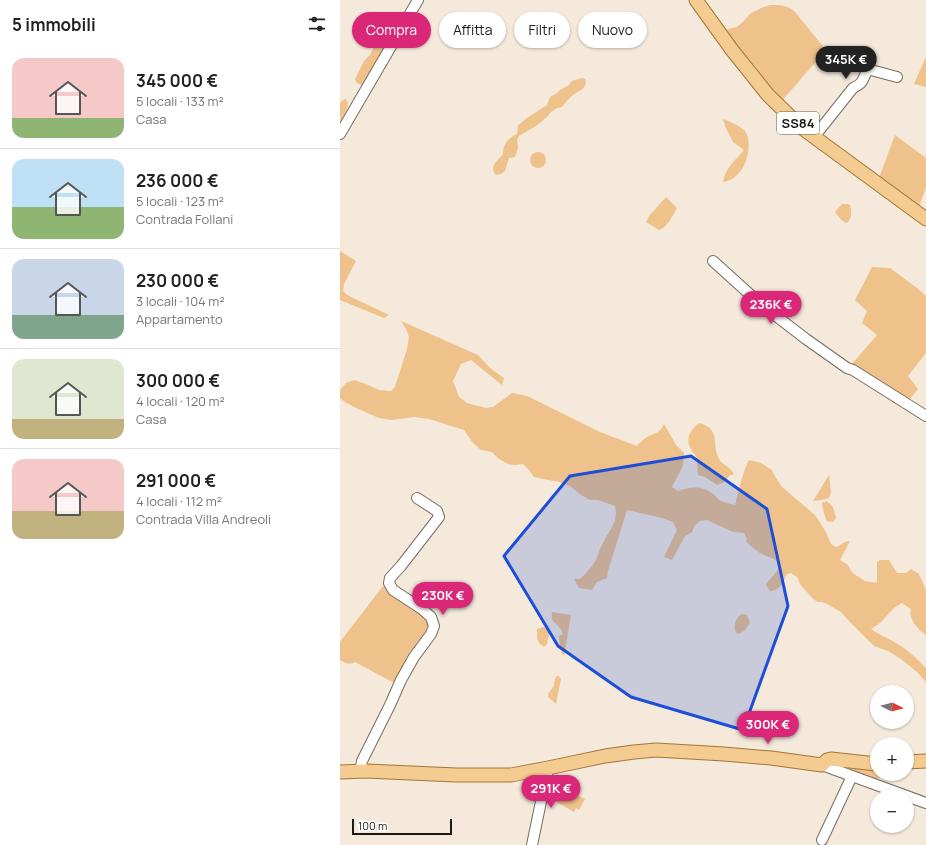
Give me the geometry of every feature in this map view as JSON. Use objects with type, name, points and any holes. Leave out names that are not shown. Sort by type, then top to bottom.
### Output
[{"type":"main road","name":"SS84","points":[[696,0],[732,50],[768,95],[802,128],[926,219]]},
{"type":"main road","points":[[340,772],[511,775],[605,756],[656,750],[763,757],[822,765],[827,760],[831,759],[870,763]]},
{"type":"main road","points":[[914,762],[926,761]]},
{"type":"street","points":[[340,134],[418,0]]},
{"type":"street","points":[[814,137],[853,88],[860,85],[867,71],[871,70],[897,77]]},
{"type":"street","points":[[713,261],[745,290],[806,339],[847,368],[853,370],[926,416]]},
{"type":"street","points":[[360,772],[362,761],[401,680],[414,657],[431,634],[434,626],[431,617],[422,609],[393,590],[389,583],[390,578],[439,517],[437,511],[417,498]]},
{"type":"street","points":[[822,765],[926,803]]},
{"type":"street","points":[[532,845],[548,768]]},
{"type":"street","points":[[822,840],[852,776]]},
{"type":"highlighted area","points":[[691,456],[767,509],[788,606],[743,730],[631,697],[558,646],[504,556],[570,476]]},
{"type":"shaded area","points":[[770,5],[784,6],[795,12],[826,50],[780,103],[723,31],[738,26],[750,14]]},
{"type":"shaded area","points":[[374,48],[394,48],[379,78],[372,83],[363,86],[355,80],[364,61],[370,55]]},
{"type":"shaded area","points":[[926,57],[926,87],[914,84]]},
{"type":"shaded area","points":[[582,78],[585,79],[586,85],[582,89],[572,96],[562,107],[551,112],[536,126],[519,136],[517,140],[518,148],[515,157],[509,158],[505,171],[496,175],[493,166],[503,154],[504,147],[507,142],[511,137],[517,134],[518,125],[547,105],[551,96],[569,85],[572,81]]},
{"type":"shaded area","points":[[345,99],[348,102],[347,109],[340,122],[340,103]]},
{"type":"shaded area","points":[[723,119],[745,131],[749,141],[749,148],[741,171],[732,179],[723,182],[726,172],[744,150],[733,142]]},
{"type":"shaded area","points":[[895,135],[926,158],[926,187],[919,207],[879,178]]},
{"type":"shaded area","points":[[538,152],[545,157],[546,160],[541,167],[538,168],[531,163],[530,160],[535,153]]},
{"type":"shaded area","points":[[666,197],[677,208],[667,224],[659,230],[646,222],[649,216]]},
{"type":"shaded area","points":[[842,204],[850,205],[851,207],[851,217],[847,223],[835,212]]},
{"type":"shaded area","points":[[340,251],[356,261],[344,284],[343,291],[347,295],[389,315],[384,318],[340,300]]},
{"type":"shaded area","points":[[872,267],[890,268],[926,296],[926,353],[908,376],[918,389],[907,402],[850,366],[877,335],[862,323],[867,311],[855,300]]},
{"type":"shaded area","points":[[401,321],[478,355],[490,368],[504,378],[502,385],[471,360],[461,364],[453,381],[459,397],[467,403],[486,408],[493,407],[512,393],[527,396],[600,432],[637,446],[650,435],[659,432],[664,424],[676,445],[684,453],[681,471],[672,487],[678,491],[687,488],[700,488],[708,490],[719,500],[735,505],[749,460],[761,463],[772,470],[782,487],[815,515],[826,532],[831,544],[837,547],[850,541],[840,560],[848,565],[854,574],[865,581],[877,583],[877,562],[880,560],[889,560],[897,573],[906,573],[911,569],[919,574],[926,590],[926,635],[914,624],[910,613],[911,609],[902,603],[894,608],[880,623],[871,629],[893,641],[919,661],[926,668],[926,682],[917,672],[901,659],[888,651],[874,646],[841,612],[827,604],[813,599],[800,584],[798,578],[791,573],[787,574],[779,588],[770,591],[766,584],[780,565],[774,559],[758,552],[746,542],[747,539],[744,533],[733,532],[707,520],[700,521],[695,525],[692,532],[685,536],[672,560],[664,557],[677,530],[673,522],[627,510],[607,578],[597,582],[592,590],[579,588],[574,579],[580,579],[596,560],[615,521],[615,506],[598,500],[590,500],[570,486],[559,482],[534,477],[523,464],[508,464],[499,459],[492,452],[481,450],[473,443],[464,430],[429,419],[414,417],[391,420],[379,418],[354,407],[340,398],[340,390],[346,383],[354,380],[379,390],[391,391],[395,387],[407,349],[409,337]]},
{"type":"shaded area","points":[[699,423],[711,429],[715,438],[719,459],[734,474],[729,476],[723,483],[717,485],[705,477],[698,475],[697,458],[690,447],[689,436]]},
{"type":"shaded area","points":[[829,475],[831,493],[829,498],[813,501]]},
{"type":"shaded area","points":[[826,501],[831,504],[834,510],[836,518],[833,522],[827,521],[825,517],[822,503]]},
{"type":"shaded area","points":[[383,586],[418,608],[431,625],[396,684],[355,662],[347,663],[340,660],[340,642]]},
{"type":"shaded area","points":[[552,612],[571,615],[564,656],[560,649],[559,636],[563,634],[552,620]]},
{"type":"shaded area","points":[[742,614],[747,615],[750,622],[742,633],[737,634],[735,631],[735,623]]},
{"type":"shaded area","points":[[544,627],[549,634],[547,644],[544,647],[538,641],[537,629]]},
{"type":"shaded area","points":[[557,676],[561,679],[556,704],[548,697]]},
{"type":"shaded area","points":[[852,765],[870,765],[870,778],[854,772]]},
{"type":"shaded area","points":[[565,789],[585,799],[579,810],[576,808],[574,812],[548,797],[551,790],[561,795]]}]
